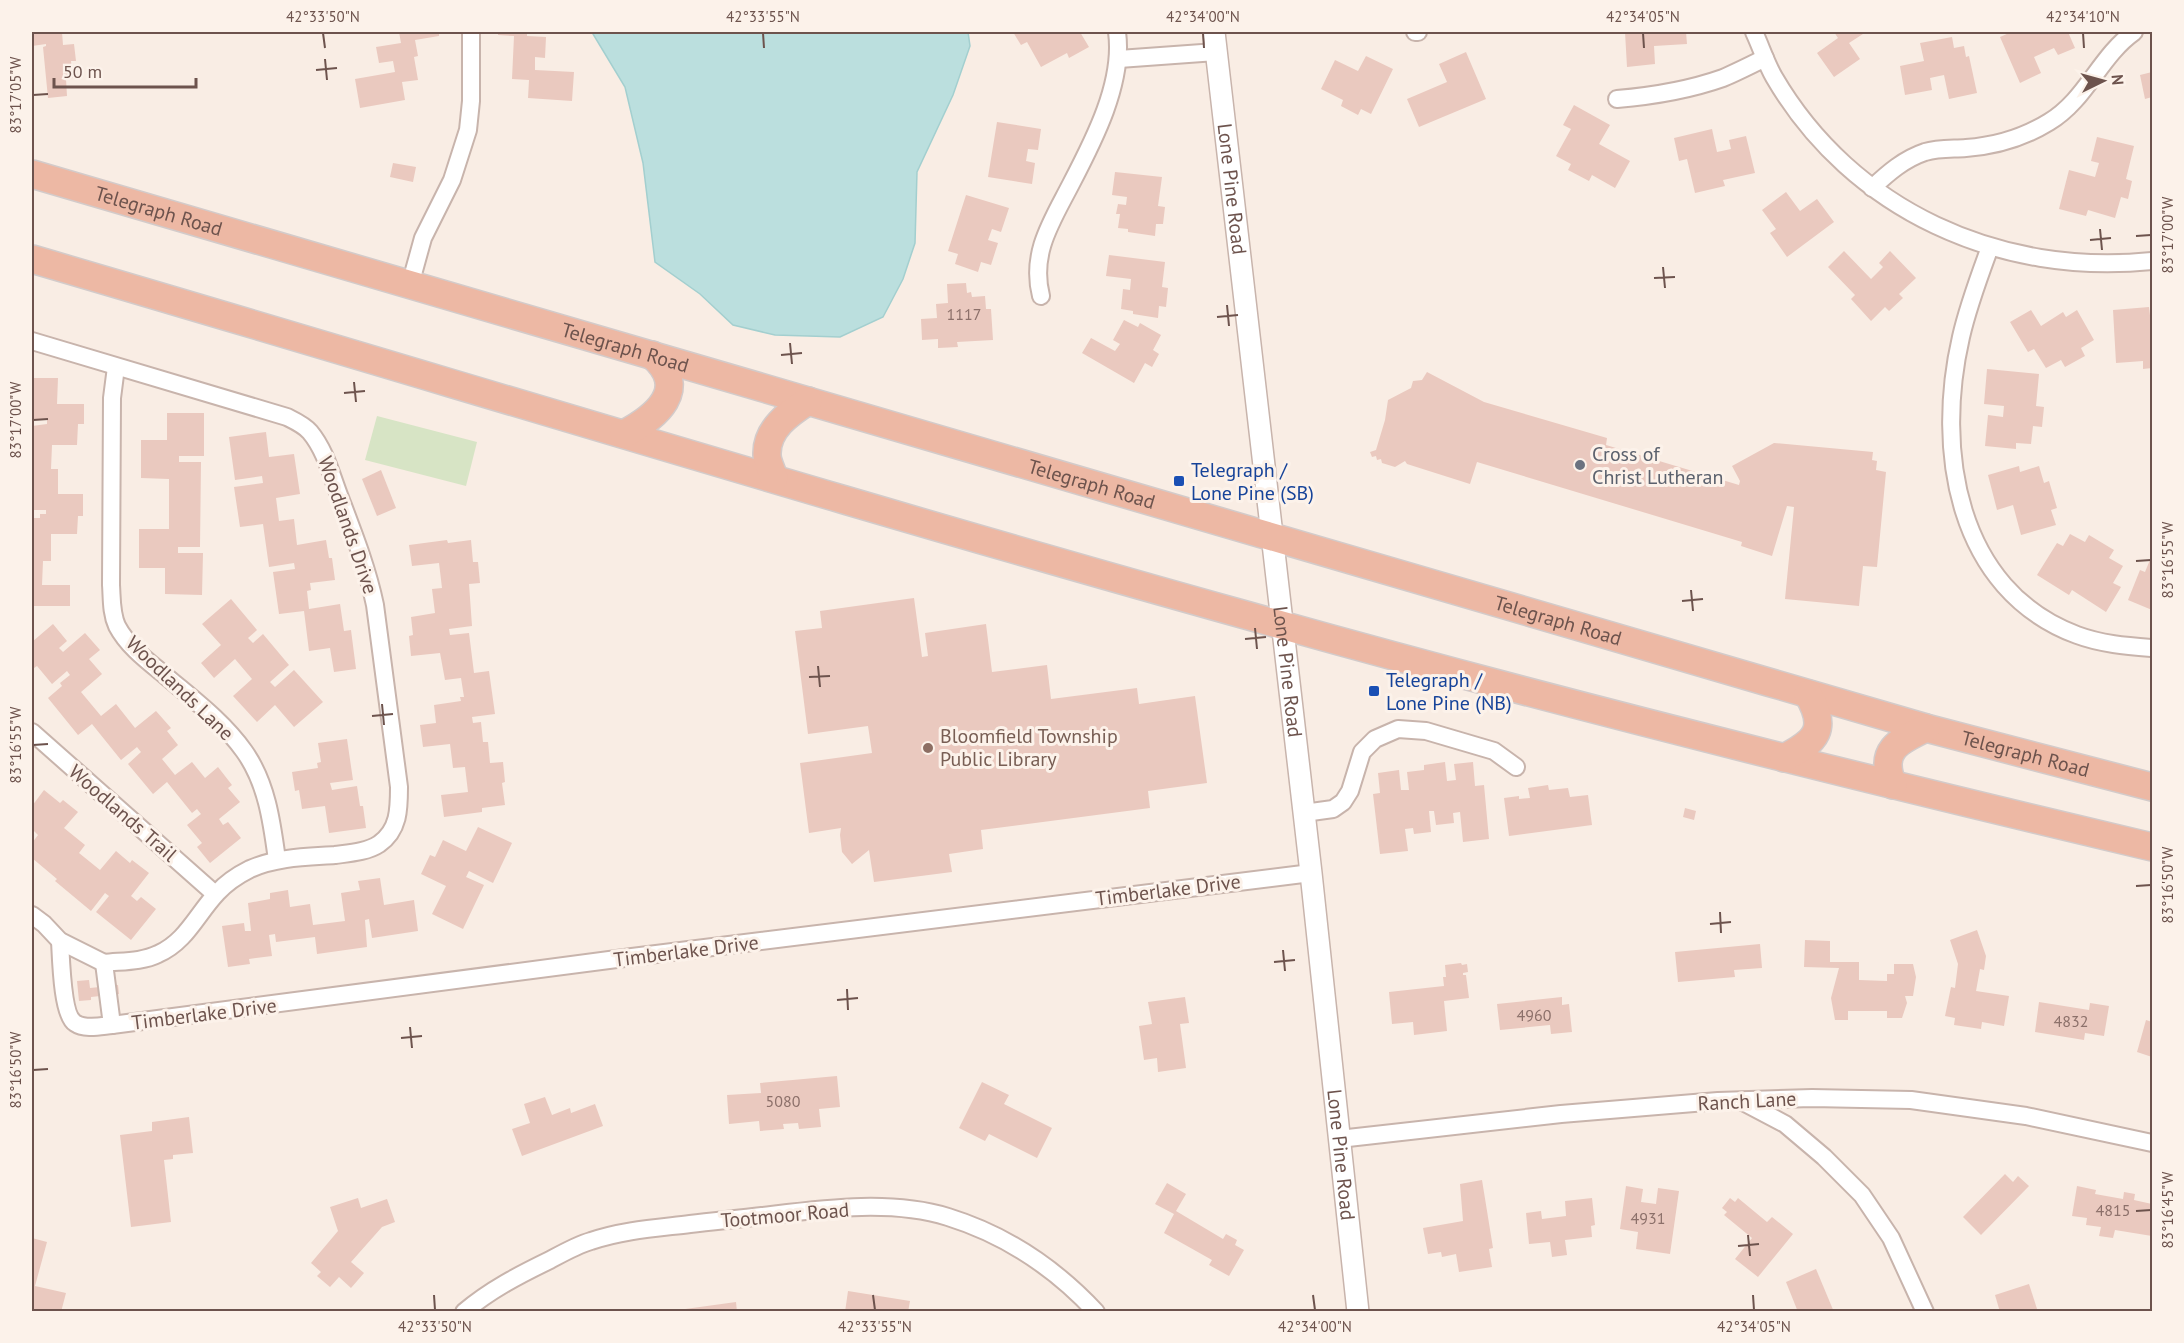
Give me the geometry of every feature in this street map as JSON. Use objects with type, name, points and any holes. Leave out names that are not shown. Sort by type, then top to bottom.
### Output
[{"type":"highway","name":"Telegraph Road","points":[[32,174],[1808,694],[1926,728],[2152,787]]},
{"type":"highway","points":[[32,259],[1282,625],[1784,758],[2152,847]]},
{"type":"highway","points":[[624,434],[645,423],[662,407],[667,397],[669,388],[666,372],[661,363],[652,355]]},
{"type":"highway","points":[[774,478],[767,456],[770,438],[787,414],[808,401]]},
{"type":"highway","points":[[1784,758],[1810,742],[1818,731],[1818,712],[1808,694]]},
{"type":"highway","points":[[1893,785],[1888,773],[1889,756],[1900,742],[1926,728]]},
{"type":"street","points":[[410,285],[423,238],[452,180],[468,130],[471,91],[471,32]]},
{"type":"street","points":[[1041,296],[1037,279],[1038,262],[1046,233],[1091,144],[1114,82],[1119,59],[1117,32]]},
{"type":"street","points":[[1754,32],[1784,92],[1820,139],[1842,163],[1893,203],[1959,236],[2025,256],[2116,264],[2152,261]]},
{"type":"street","points":[[1872,188],[1898,165],[1926,152],[1995,145],[2018,138],[2052,121],[2082,92],[2110,52],[2134,32]]},
{"type":"street","points":[[1119,59],[1215,42]]},
{"type":"street","name":"Lone Pine Road","points":[[1215,42],[1311,873],[1358,1311]]},
{"type":"street","points":[[1617,99],[1647,96],[1700,85],[1723,78],[1765,58]]},
{"type":"street","points":[[1990,247],[1960,338],[1955,376],[1952,444],[1956,478],[1968,528],[1990,568],[2006,587],[2041,617],[2076,635],[2098,642],[2152,648]]},
{"type":"street","name":"Woodlands Drive","points":[[32,341],[287,417],[304,427],[321,447],[363,558],[375,605],[399,787],[399,808],[395,825],[378,845],[365,850],[277,860],[247,871],[215,894],[182,938],[168,949],[156,956],[104,963]]},
{"type":"street","name":"Woodlands Lane","points":[[116,367],[112,398],[111,585],[112,608],[117,624],[126,640],[220,724],[245,752],[262,784],[277,860]]},
{"type":"street","points":[[1304,813],[1333,808],[1343,802],[1350,791],[1362,752],[1375,739],[1398,729],[1426,731],[1494,751],[1516,767]]},
{"type":"street","name":"Woodlands Trail","points":[[32,732],[215,894]]},
{"type":"street","name":"Timberlake Drive","points":[[60,940],[67,1012],[74,1023],[85,1027],[1311,873]]},
{"type":"street","points":[[32,915],[60,940],[104,963],[112,1025]]},
{"type":"street","name":"Ranch Lane","points":[[1339,1138],[1561,1114],[1740,1100],[1812,1098],[1911,1100],[2026,1116],[2152,1143]]},
{"type":"street","points":[[1740,1100],[1785,1124],[1824,1157],[1862,1195],[1891,1238],[1925,1311]]},
{"type":"street","name":"Tootmoor Road","points":[[464,1311],[479,1299],[525,1272],[591,1240],[622,1233],[789,1212],[834,1208],[887,1208],[946,1216],[994,1234],[1050,1269],[1096,1311]]},
{"type":"green space","points":[[377,416],[477,442],[466,486],[365,460]]},
{"type":"water","points":[[593,32],[968,32],[970,46],[953,95],[917,172],[915,243],[903,279],[883,317],[840,337],[775,335],[733,325],[700,294],[655,262],[643,163],[625,87]]},
{"type":"building","points":[[32,32],[62,32],[63,45],[74,44],[76,61],[71,61],[73,78],[66,79],[67,96],[48,98],[43,47],[46,44],[32,46]]},
{"type":"building","points":[[399,32],[439,32],[439,36],[415,40],[418,56],[414,57],[418,80],[402,82],[405,100],[360,108],[355,79],[395,72],[393,61],[379,63],[376,47],[401,43]]},
{"type":"building","points":[[498,32],[527,32],[527,36],[546,37],[545,58],[535,57],[535,70],[574,72],[572,101],[528,98],[529,80],[512,79],[514,36],[498,35]]},
{"type":"building","points":[[1013,32],[1080,32],[1089,47],[1069,58],[1067,53],[1041,67],[1027,42],[1021,45]]},
{"type":"building","points":[[1625,32],[1686,32],[1687,44],[1654,46],[1655,64],[1627,67]]},
{"type":"building","points":[[1834,32],[1866,32],[1849,43],[1860,59],[1834,77],[1817,53],[1838,38]]},
{"type":"building","points":[[2008,32],[2068,32],[2075,48],[2058,55],[2054,48],[2034,57],[2041,73],[2020,83],[2000,37]]},
{"type":"building","points":[[1952,37],[1954,48],[1964,46],[1966,57],[1969,56],[1977,93],[1949,99],[1944,75],[1930,78],[1932,90],[1905,95],[1900,66],[1924,61],[1920,43]]},
{"type":"building","points":[[1466,52],[1486,99],[1419,127],[1407,99],[1447,82],[1439,64]]},
{"type":"building","points":[[1366,56],[1393,69],[1371,114],[1361,109],[1358,115],[1341,106],[1343,100],[1321,89],[1335,60],[1358,71]]},
{"type":"building","points":[[2152,72],[2152,97],[2145,99],[2140,75]]},
{"type":"building","points":[[1574,105],[1610,125],[1599,144],[1630,161],[1615,188],[1592,175],[1589,181],[1568,170],[1571,164],[1556,156],[1571,129],[1563,125]]},
{"type":"building","points":[[997,122],[1041,129],[1038,150],[1028,149],[1026,161],[1035,163],[1032,184],[988,177]]},
{"type":"building","points":[[1712,129],[1717,152],[1731,149],[1729,140],[1746,136],[1755,173],[1723,180],[1725,186],[1695,193],[1687,159],[1679,161],[1674,138]]},
{"type":"building","points":[[2097,137],[2134,146],[2126,179],[2132,181],[2128,199],[2121,197],[2115,218],[2088,210],[2086,216],[2059,209],[2069,170],[2095,177],[2099,163],[2091,161]]},
{"type":"building","points":[[393,163],[416,167],[413,182],[390,177]]},
{"type":"building","points":[[1115,172],[1162,177],[1158,206],[1165,207],[1163,224],[1156,224],[1155,236],[1118,228],[1120,214],[1116,214],[1118,204],[1126,205],[1127,197],[1112,195]]},
{"type":"building","points":[[1786,192],[1800,211],[1817,199],[1834,222],[1787,257],[1770,233],[1776,229],[1762,210]]},
{"type":"building","points":[[966,195],[1009,208],[1001,232],[992,229],[988,240],[998,243],[991,265],[981,262],[978,272],[955,264],[958,254],[948,251]]},
{"type":"building","points":[[1844,251],[1871,279],[1883,267],[1879,263],[1890,251],[1916,278],[1899,294],[1903,298],[1889,311],[1885,307],[1871,321],[1851,299],[1855,295],[1828,267]]},
{"type":"building","points":[[1109,255],[1165,262],[1162,287],[1168,288],[1166,307],[1159,306],[1158,318],[1133,314],[1133,311],[1121,309],[1123,289],[1130,290],[1131,279],[1106,276]]},
{"type":"building","points":[[966,283],[967,293],[971,292],[972,297],[985,296],[986,309],[991,309],[993,340],[957,342],[958,347],[938,348],[938,339],[922,340],[921,319],[937,318],[936,304],[948,303],[947,284]]},
{"type":"building","points":[[2149,307],[2152,368],[2143,369],[2143,361],[2116,363],[2113,310]]},
{"type":"building","points":[[2031,310],[2041,326],[2063,312],[2066,317],[2077,310],[2094,340],[2081,348],[2085,356],[2065,367],[2061,360],[2046,368],[2034,349],[2028,352],[2010,322]]},
{"type":"building","points":[[1124,320],[1138,327],[1140,323],[1161,335],[1153,350],[1159,354],[1152,367],[1145,363],[1134,383],[1082,353],[1091,338],[1115,351],[1120,344],[1113,340]]},
{"type":"building","points":[[1987,369],[2039,374],[2036,406],[2044,407],[2042,427],[2033,426],[2031,444],[2016,443],[2016,449],[1985,446],[1988,415],[2003,417],[2004,406],[1984,404]]},
{"type":"building","name":"Cross of Christ Lutheran","points":[[1427,372],[1484,402],[1607,438],[1606,445],[1739,485],[1740,481],[1732,466],[1774,443],[1873,452],[1872,460],[1877,461],[1876,470],[1886,472],[1877,567],[1863,566],[1859,606],[1785,599],[1794,507],[1787,506],[1772,556],[1741,546],[1742,542],[1477,462],[1470,484],[1407,464],[1405,461],[1395,467],[1382,463],[1381,459],[1377,460],[1376,456],[1372,457],[1370,452],[1376,450],[1388,400],[1411,388],[1413,381],[1422,380]]},
{"type":"building","points":[[32,378],[58,378],[57,404],[84,404],[84,424],[78,424],[77,445],[52,445],[51,469],[58,469],[58,494],[83,494],[83,516],[78,516],[77,534],[51,534],[51,561],[43,561],[42,585],[70,585],[70,606],[33,606],[32,603],[32,518],[40,518],[40,514],[46,514],[46,510],[32,510],[32,426],[47,424],[47,420],[32,420]]},
{"type":"building","points":[[167,413],[204,413],[204,456],[179,456],[179,462],[201,462],[200,547],[178,547],[178,553],[203,553],[202,595],[165,594],[165,568],[139,568],[139,529],[169,529],[169,479],[141,478],[141,440],[167,440]]},
{"type":"building","points":[[266,432],[269,457],[294,454],[300,494],[276,498],[279,521],[294,519],[297,545],[326,540],[329,558],[332,558],[335,580],[310,583],[311,590],[307,591],[309,609],[340,604],[344,631],[351,630],[356,669],[334,672],[330,648],[309,651],[304,611],[279,614],[273,572],[295,569],[294,563],[269,567],[263,524],[240,527],[234,487],[263,483],[262,476],[235,480],[229,437]]},
{"type":"building","points":[[2019,466],[2020,472],[2039,466],[2044,483],[2049,481],[2057,508],[2051,510],[2056,525],[2021,535],[2013,505],[1997,510],[1988,475]]},
{"type":"building","points":[[381,470],[396,508],[377,516],[362,479]]},
{"type":"building","points":[[2070,534],[2085,542],[2089,535],[2114,550],[2109,558],[2123,566],[2113,583],[2121,587],[2106,612],[2072,590],[2069,595],[2037,575],[2057,543],[2063,546]]},
{"type":"building","points":[[447,540],[448,543],[471,540],[473,562],[478,562],[480,583],[469,584],[472,626],[449,629],[450,635],[469,633],[474,673],[489,671],[495,714],[472,717],[473,723],[481,722],[483,742],[488,742],[490,763],[503,762],[505,782],[502,783],[505,805],[482,808],[482,812],[444,817],[441,795],[468,792],[465,767],[453,768],[450,744],[423,747],[420,725],[436,723],[434,705],[461,701],[460,697],[464,697],[461,678],[445,680],[440,653],[411,656],[409,636],[413,635],[411,617],[435,613],[432,589],[442,588],[439,563],[412,566],[409,545]]},
{"type":"building","points":[[2152,555],[2152,610],[2128,600],[2140,570],[2145,572]]},
{"type":"building","points":[[914,598],[922,657],[928,656],[925,633],[986,624],[992,672],[1047,665],[1051,699],[1137,688],[1139,704],[1195,696],[1207,783],[1148,791],[1150,808],[981,830],[983,849],[949,854],[952,872],[874,882],[869,850],[852,864],[842,852],[841,828],[809,833],[800,763],[872,753],[868,726],[808,734],[795,631],[822,628],[820,611]]},
{"type":"building","points":[[231,599],[257,630],[248,638],[253,643],[263,634],[289,665],[270,682],[275,687],[294,670],[323,702],[294,727],[275,705],[257,722],[233,696],[252,679],[235,659],[214,678],[201,663],[221,645],[202,624]]},
{"type":"building","points":[[53,624],[67,641],[59,648],[63,652],[85,633],[100,650],[89,659],[102,674],[81,692],[101,716],[116,704],[135,728],[156,711],[171,728],[167,731],[178,745],[162,759],[175,775],[192,762],[205,778],[218,767],[232,785],[228,788],[240,802],[219,819],[223,825],[228,822],[241,838],[210,863],[197,847],[202,843],[187,825],[201,814],[197,809],[192,813],[167,782],[153,794],[128,764],[141,752],[137,747],[121,760],[92,724],[78,735],[48,698],[62,686],[60,683],[70,675],[67,671],[52,684],[37,666],[34,668],[32,665],[32,642]]},
{"type":"building","points":[[347,739],[353,780],[330,783],[332,790],[357,786],[366,828],[329,833],[325,806],[302,809],[299,790],[295,791],[292,772],[318,768],[317,763],[321,762],[318,743]]},
{"type":"building","points":[[1445,762],[1447,781],[1456,780],[1454,764],[1473,762],[1475,786],[1484,785],[1489,839],[1463,842],[1460,812],[1453,813],[1454,823],[1436,825],[1434,811],[1429,811],[1431,832],[1414,834],[1413,828],[1405,829],[1408,851],[1380,854],[1373,794],[1380,793],[1378,773],[1399,770],[1401,790],[1409,790],[1407,772],[1424,770],[1424,765]]},
{"type":"building","points":[[1548,785],[1549,790],[1568,788],[1570,797],[1588,795],[1592,825],[1509,836],[1504,798],[1519,796],[1519,799],[1530,798],[1528,788]]},
{"type":"building","points":[[44,790],[60,803],[63,800],[78,812],[64,828],[85,845],[79,853],[100,870],[116,851],[130,863],[132,860],[149,873],[131,896],[137,901],[141,897],[156,909],[131,940],[96,912],[109,896],[105,893],[91,911],[32,858],[32,843],[38,835],[32,829],[32,806]]},
{"type":"building","points":[[1685,808],[1696,811],[1694,820],[1683,817]]},
{"type":"building","points":[[478,827],[512,843],[493,883],[469,871],[466,877],[484,885],[463,929],[432,914],[446,886],[421,874],[430,855],[435,857],[443,840],[466,851]]},
{"type":"building","points":[[380,878],[384,905],[414,900],[418,931],[372,938],[369,919],[365,920],[367,947],[317,954],[315,937],[276,942],[275,934],[269,935],[272,956],[249,959],[250,964],[228,967],[222,926],[244,923],[245,931],[251,931],[248,903],[270,899],[270,893],[288,890],[290,907],[310,904],[313,925],[345,921],[341,893],[360,890],[358,881]]},
{"type":"building","points":[[1977,930],[1986,956],[1984,970],[1980,969],[1976,991],[2009,996],[2004,1026],[1982,1022],[1981,1029],[1954,1025],[1955,1018],[1945,1016],[1951,987],[1955,988],[1958,964],[1950,940]]},
{"type":"building","points":[[1805,940],[1830,941],[1830,962],[1859,962],[1859,980],[1887,981],[1887,974],[1894,974],[1894,964],[1913,964],[1916,977],[1913,996],[1905,996],[1907,1003],[1902,1018],[1887,1018],[1887,1011],[1848,1011],[1848,1020],[1835,1020],[1831,998],[1839,968],[1804,967]]},
{"type":"building","points":[[1760,944],[1762,968],[1734,970],[1735,977],[1678,982],[1675,952]]},
{"type":"building","points":[[1461,963],[1462,965],[1467,964],[1468,972],[1463,975],[1466,975],[1469,998],[1444,1001],[1447,1031],[1414,1035],[1413,1022],[1392,1024],[1389,992],[1444,986],[1445,965]]},
{"type":"building","points":[[89,980],[90,988],[118,985],[119,994],[91,997],[91,1000],[79,1001],[77,981]]},
{"type":"building","points":[[1185,997],[1189,1023],[1180,1024],[1186,1068],[1158,1072],[1157,1058],[1144,1060],[1139,1026],[1152,1024],[1148,1002]]},
{"type":"building","points":[[1562,997],[1562,1005],[1569,1004],[1572,1032],[1551,1034],[1550,1025],[1500,1030],[1497,1004]]},
{"type":"building","points":[[2039,1002],[2089,1010],[2090,1003],[2109,1006],[2104,1036],[2085,1033],[2084,1040],[2035,1032]]},
{"type":"building","points":[[2146,1020],[2152,1022],[2152,1057],[2137,1052]]},
{"type":"building","points":[[837,1076],[840,1107],[819,1109],[821,1127],[799,1129],[798,1123],[783,1124],[784,1129],[760,1131],[759,1121],[729,1124],[727,1095],[761,1093],[760,1083]]},
{"type":"building","points":[[982,1082],[1009,1095],[1004,1104],[1052,1128],[1037,1158],[989,1134],[985,1141],[959,1128]]},
{"type":"building","points":[[545,1097],[552,1115],[570,1108],[571,1113],[595,1104],[603,1126],[522,1156],[512,1129],[530,1123],[524,1104]]},
{"type":"building","points":[[189,1117],[193,1153],[173,1155],[173,1159],[164,1160],[171,1222],[131,1227],[120,1135],[152,1131],[152,1122]]},
{"type":"building","points":[[2005,1174],[2013,1182],[2018,1176],[2029,1186],[1981,1235],[1963,1217]]},
{"type":"building","points":[[1482,1180],[1493,1248],[1489,1249],[1492,1267],[1459,1272],[1456,1254],[1442,1257],[1441,1252],[1428,1254],[1423,1228],[1463,1221],[1460,1184]]},
{"type":"building","points":[[1167,1183],[1186,1194],[1176,1211],[1223,1239],[1226,1234],[1237,1240],[1235,1245],[1244,1250],[1229,1276],[1209,1265],[1212,1260],[1164,1233],[1174,1214],[1155,1204]]},
{"type":"building","points":[[1626,1186],[1643,1189],[1641,1202],[1656,1204],[1658,1188],[1679,1191],[1670,1254],[1636,1249],[1638,1232],[1620,1229]]},
{"type":"building","points":[[2077,1186],[2096,1190],[2095,1194],[2123,1199],[2124,1192],[2135,1194],[2134,1200],[2152,1204],[2152,1236],[2115,1230],[2113,1238],[2099,1236],[2101,1227],[2086,1225],[2087,1218],[2072,1216]]},
{"type":"building","points":[[358,1198],[361,1208],[387,1199],[395,1222],[382,1227],[351,1262],[364,1273],[351,1288],[339,1277],[330,1287],[317,1276],[321,1272],[311,1263],[338,1231],[330,1207]]},
{"type":"building","points":[[1592,1198],[1595,1225],[1591,1226],[1592,1237],[1565,1240],[1567,1255],[1552,1257],[1550,1242],[1529,1244],[1526,1213],[1541,1211],[1542,1219],[1566,1216],[1565,1201]]},
{"type":"building","points":[[1730,1198],[1735,1202],[1738,1198],[1767,1222],[1772,1217],[1793,1234],[1758,1277],[1735,1259],[1752,1238],[1724,1215],[1727,1212],[1722,1208]]},
{"type":"building","points":[[32,1238],[47,1242],[35,1286],[66,1293],[61,1312],[32,1312]]},
{"type":"building","points":[[1816,1269],[1834,1312],[1798,1312],[1786,1282]]},
{"type":"building","points":[[2029,1284],[2038,1312],[2000,1312],[1995,1295]]},
{"type":"building","points":[[848,1291],[910,1301],[908,1312],[845,1312]]},
{"type":"building","points":[[736,1302],[737,1312],[678,1312],[678,1310]]},
{"type":"place","name":"Cross of Christ Lutheran","points":[[1580,465]]},
{"type":"place","name":"Telegraph / Lone Pine (SB)","points":[[1179,481]]},
{"type":"place","name":"Telegraph / Lone Pine (NB)","points":[[1374,691]]},
{"type":"place","name":"Bloomfield Township Public Library","points":[[928,748]]}]
